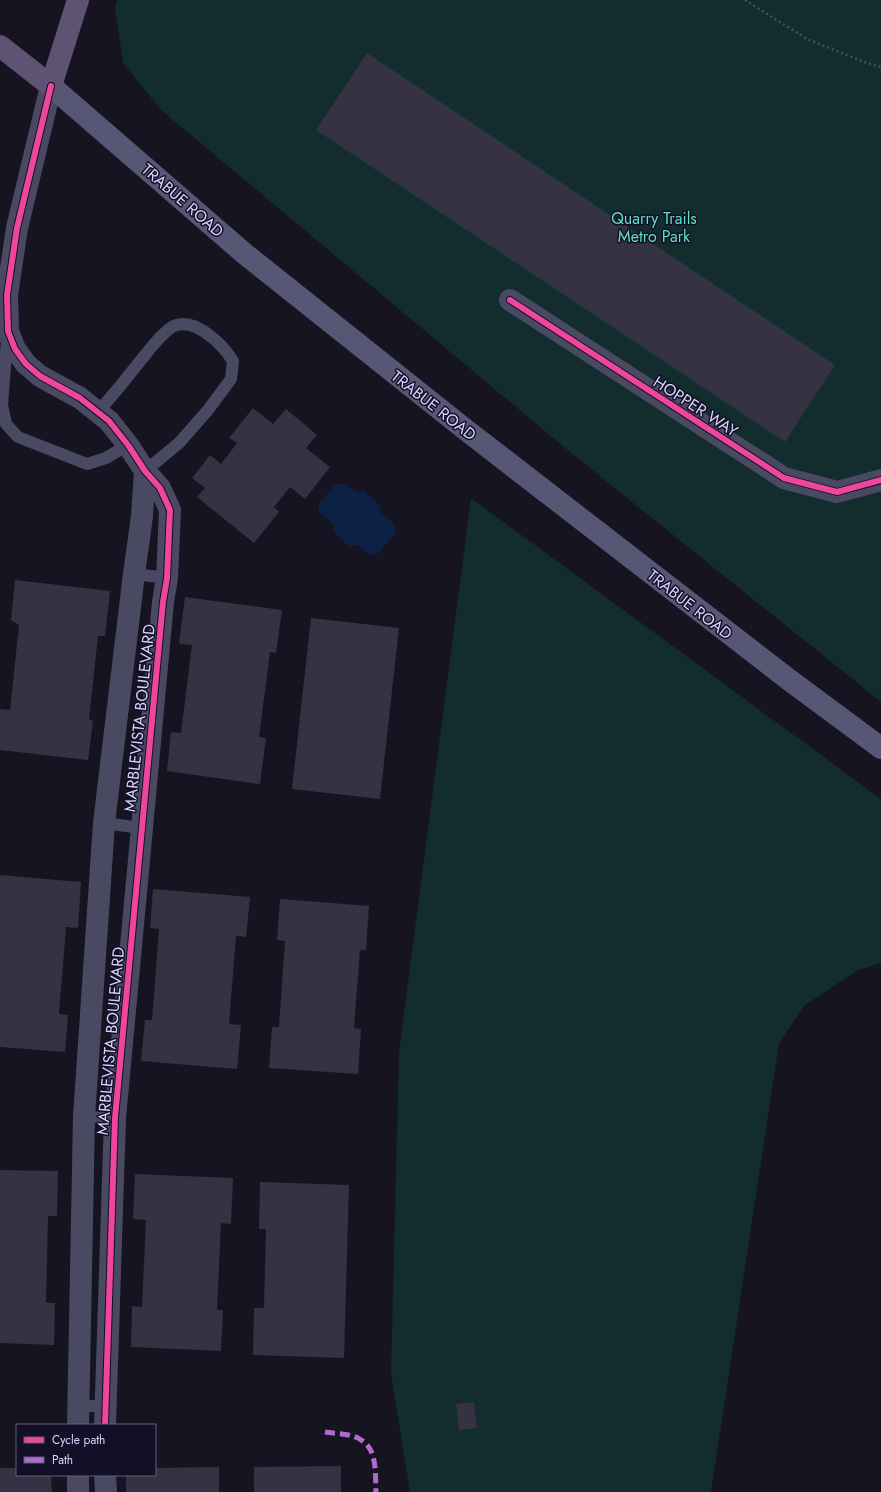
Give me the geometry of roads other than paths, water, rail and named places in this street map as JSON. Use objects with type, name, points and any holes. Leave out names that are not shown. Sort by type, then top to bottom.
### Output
[{"type":"main road","points":[[51,86],[78,0]]},
{"type":"main road","name":"TRABUE ROAD","points":[[0,46],[51,86],[245,254],[319,313],[466,430],[788,679],[881,748]]},
{"type":"street","name":"MARBLEVISTA BOULEVARD","points":[[51,86],[17,228],[7,295],[8,330],[15,349],[26,364],[40,376],[80,398],[109,421],[128,445],[145,471],[160,488],[170,510],[168,578],[163,602],[115,1118],[105,1415]]},
{"type":"street","name":"HOPPER WAY","points":[[510,300],[784,478],[837,492],[881,480]]},
{"type":"street","name":"MARBLEVISTA BOULEVARD","points":[[78,1415],[84,1117],[104,823],[142,516],[145,471]]},
{"type":"street","points":[[78,1476],[78,1492]]},
{"type":"street","points":[[105,1476],[106,1492]]},
{"type":"lane","points":[[98,412],[157,340],[173,327],[186,324],[208,333],[226,350],[233,361],[231,379],[208,410],[179,443],[145,471]]},
{"type":"lane","points":[[8,330],[2,405],[6,424],[18,437],[87,464],[106,458],[128,445]]},
{"type":"lane","points":[[134,574],[168,578]]},
{"type":"lane","points":[[104,823],[141,828]]},
{"type":"lane","points":[[84,1117],[115,1118]]},
{"type":"lane","points":[[78,1415],[105,1415]]},
{"type":"water","points":[[344,483],[357,492],[364,490],[381,507],[381,513],[394,524],[396,532],[379,553],[369,555],[358,545],[349,546],[333,531],[333,525],[319,512],[319,503],[336,484]]},
{"type":"park label","name":"Quarry Trails Metro Park","points":[[654,227]]}]
